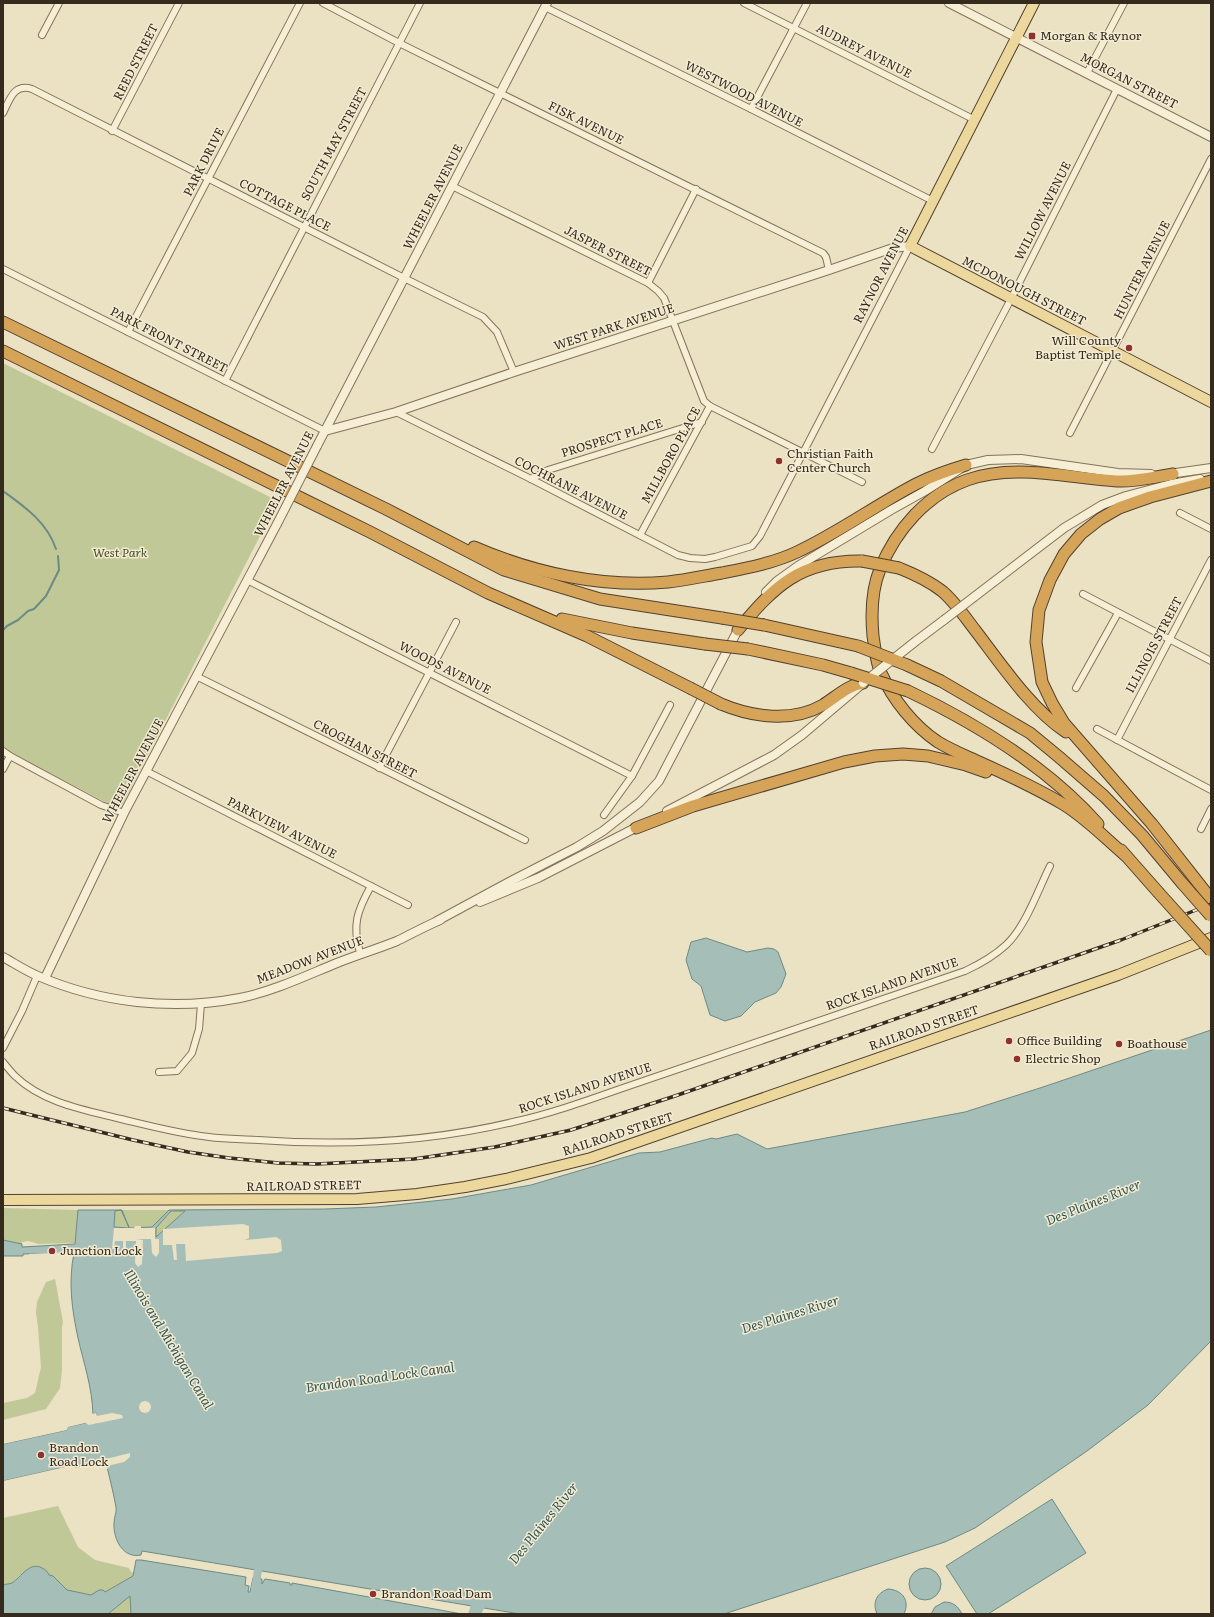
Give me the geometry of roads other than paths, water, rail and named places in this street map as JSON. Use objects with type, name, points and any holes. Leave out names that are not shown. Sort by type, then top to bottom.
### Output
[{"type":"highway","points":[[3,322],[386,509],[504,570],[600,599],[764,625],[858,646],[941,681],[1030,734],[1104,796],[1142,835],[1211,916]]},
{"type":"highway","points":[[3,351],[370,532],[488,594],[588,636],[721,704],[743,712],[759,715],[776,716],[796,714],[820,706],[854,684],[863,683]]},
{"type":"highway","points":[[386,509],[491,554],[539,569],[588,580],[634,583],[669,582],[755,566],[797,552],[916,484],[943,472],[966,465]]},
{"type":"highway","points":[[1125,855],[1066,806],[1035,789],[938,742],[917,726],[896,701],[880,672],[874,644],[872,605],[875,587],[882,565],[896,538],[914,515],[945,491],[967,480],[991,474],[1020,472],[1118,481],[1173,474]]},
{"type":"highway","points":[[1211,479],[1119,508],[1100,519],[1081,534],[1064,554],[1050,580],[1039,610],[1036,642],[1042,682],[1064,723],[1152,824],[1211,898]]},
{"type":"highway","points":[[738,630],[765,598],[792,577],[805,571],[824,565],[852,561],[862,561],[899,568],[918,576],[943,592],[954,603],[1013,679],[1044,714],[1077,739]]},
{"type":"highway","points":[[543,616],[632,633],[748,649],[823,665],[908,691],[940,706],[1018,754],[1048,777],[1086,810],[1211,951]]},
{"type":"highway","points":[[636,828],[693,806],[844,762],[875,756],[903,754],[928,756],[966,765],[1035,789]]},
{"type":"main road","name":"RAYNOR AVENUE","points":[[910,246],[1034,3]]},
{"type":"main road","name":"MCDONOUGH STREET","points":[[910,246],[1211,402]]},
{"type":"main road","name":"RAILROAD STREET","points":[[3,1200],[357,1199],[417,1194],[506,1179],[591,1158],[1118,975],[1211,938]]},
{"type":"street","points":[[42,35],[58,3]]},
{"type":"street","name":"REED STREET","points":[[112,131],[179,3]]},
{"type":"street","name":"PARK DRIVE","points":[[128,332],[300,3]]},
{"type":"street","name":"FISK AVENUE","points":[[323,3],[399,43],[823,253],[826,257],[829,270]]},
{"type":"street","name":"SOUTH MAY STREET","points":[[225,381],[303,227],[420,3]]},
{"type":"street","name":"AUDREY AVENUE","points":[[744,3],[975,120]]},
{"type":"street","points":[[751,108],[807,3]]},
{"type":"street","name":"MORGAN STREET","points":[[949,3],[1211,137]]},
{"type":"street","points":[[1087,73],[1124,3]]},
{"type":"street","name":"WHEELER AVENUE","points":[[3,1048],[41,977],[124,812],[277,524],[546,5]]},
{"type":"street","name":"WESTWOOD AVENUE","points":[[546,5],[933,201]]},
{"type":"street","name":"COTTAGE PLACE","points":[[3,113],[13,93],[20,88],[26,87],[32,89],[112,131],[209,178],[303,227],[484,317],[498,332],[514,372]]},
{"type":"street","name":"WILLOW AVENUE","points":[[932,449],[1011,299],[1117,89]]},
{"type":"street","name":"HUNTER AVENUE","points":[[1070,433],[1211,159]]},
{"type":"street","name":"JASPER STREET","points":[[452,186],[648,283],[658,291],[664,298],[704,401],[710,406]]},
{"type":"street","points":[[648,283],[696,189]]},
{"type":"street","name":"WEST PARK AVENUE","points":[[325,431],[396,412],[893,248],[910,246]]},
{"type":"street","name":"RAYNOR AVENUE","points":[[741,550],[752,546],[760,536],[910,246]]},
{"type":"street","name":"PARK FRONT STREET","points":[[3,269],[325,431]]},
{"type":"street","points":[[710,406],[862,482]]},
{"type":"street","name":"MILLBORO PLACE","points":[[640,535],[710,406]]},
{"type":"street","name":"COCHRANE AVENUE","points":[[396,412],[531,479],[678,555],[690,558],[705,558],[741,550]]},
{"type":"street","name":"PROSPECT PLACE","points":[[531,479],[548,470],[702,422]]},
{"type":"street","points":[[437,921],[511,880],[577,847],[603,831],[640,802],[659,781],[738,630],[751,609],[777,581],[891,510],[926,491],[966,465],[988,460],[1021,459],[1118,473],[1173,474],[1211,468]]},
{"type":"street","points":[[437,921],[538,878],[774,755],[802,735],[863,683],[916,641],[1064,528],[1102,505],[1126,496],[1171,484],[1211,479]]},
{"type":"street","points":[[1180,514],[1211,529]]},
{"type":"street","name":"ILLINOIS STREET","points":[[1117,740],[1211,560]]},
{"type":"street","name":"WOODS AVENUE","points":[[247,580],[632,776]]},
{"type":"street","points":[[1083,594],[1211,661]]},
{"type":"street","points":[[1076,688],[1118,613]]},
{"type":"street","points":[[379,768],[456,622]]},
{"type":"street","name":"CROGHAN STREET","points":[[196,676],[525,840]]},
{"type":"street","points":[[604,815],[632,776],[670,705]]},
{"type":"street","points":[[1097,729],[1211,790]]},
{"type":"street","points":[[3,751],[101,805],[124,812]]},
{"type":"street","points":[[3,769],[10,756]]},
{"type":"street","name":"PARKVIEW AVENUE","points":[[146,771],[408,905]]},
{"type":"street","points":[[1200,830],[1211,809]]},
{"type":"street","name":"ROCK ISLAND AVENUE","points":[[3,1062],[15,1076],[30,1088],[48,1098],[86,1110],[162,1129],[210,1137],[292,1143],[359,1142],[438,1136],[512,1123],[565,1108],[965,971],[985,962],[1007,944],[1022,923],[1050,866]]},
{"type":"street","points":[[360,953],[357,942],[356,927],[359,908],[371,886]]},
{"type":"street","name":"MEADOW AVENUE","points":[[3,957],[41,977],[76,989],[116,1000],[155,1004],[201,1004],[241,998],[283,986],[360,953],[396,941],[437,921]]},
{"type":"street","points":[[159,1072],[177,1071],[192,1053],[199,1029],[201,1004]]},
{"type":"water","points":[[706,938],[747,952],[768,948],[774,949],[778,952],[786,974],[781,987],[776,993],[755,1002],[741,1016],[725,1021],[710,1015],[701,986],[692,979],[686,960],[691,942]]},
{"type":"water","points":[[1211,1030],[1211,1341],[1148,1405],[1087,1451],[975,1528],[945,1542],[724,1614],[520,1614],[142,1551],[141,1555],[129,1554],[120,1546],[115,1535],[114,1523],[116,1507],[105,1459],[94,1464],[75,1468],[74,1465],[3,1481],[3,1444],[67,1430],[67,1427],[85,1423],[97,1423],[96,1413],[93,1414],[89,1385],[74,1317],[71,1275],[74,1253],[3,1256],[3,1240],[22,1244],[22,1247],[75,1244],[78,1210],[121,1210],[115,1211],[114,1227],[129,1228],[152,1227],[169,1210],[325,1209],[376,1207],[452,1199],[531,1185],[639,1153],[660,1152],[712,1138],[716,1139],[737,1134],[767,1149],[965,1112]],"holes":[[[171,1211],[185,1211],[156,1237],[156,1228]]]},
{"type":"water","points":[[1052,1499],[1086,1553],[988,1614],[977,1614],[946,1566]]},
{"type":"water","points":[[136,1560],[246,1577],[245,1585],[249,1586],[248,1592],[250,1592],[253,1578],[262,1579],[262,1584],[265,1579],[290,1583],[290,1585],[292,1585],[292,1583],[462,1614],[131,1614],[130,1596],[108,1614],[3,1614],[3,1585],[12,1583],[30,1568],[38,1566],[49,1575],[53,1576],[67,1590],[91,1595],[99,1590],[103,1590],[105,1592],[133,1576]]},
{"type":"water","points":[[925,1568],[931,1569],[938,1575],[941,1584],[940,1590],[934,1597],[925,1600],[919,1599],[912,1593],[909,1584],[910,1578],[916,1571]]},
{"type":"water","points":[[888,1589],[898,1592],[904,1597],[906,1601],[906,1609],[904,1614],[877,1614],[875,1606],[876,1598]]},
{"type":"water","points":[[944,1602],[955,1605],[962,1614],[931,1614],[935,1607]]},
{"type":"waterway","points":[[3,491],[27,509],[41,523],[52,539],[56,549]]},
{"type":"waterway","points":[[3,630],[28,611],[34,609],[46,596],[59,570],[58,556]]},
{"type":"waterway","points":[[255,1589],[258,1570]]},
{"type":"waterway","name":"Des Plaines River","points":[[475,1614],[477,1607],[488,1593]]},
{"type":"railway","points":[[3,1108],[188,1152],[278,1163],[317,1164],[414,1159],[495,1147],[571,1130],[675,1096],[1121,940],[1211,904]]},
{"type":"place","name":"Morgan & Raynor","points":[[1032,36]]},
{"type":"place","name":"Will County Baptist Temple","points":[[1129,348]]},
{"type":"place","name":"Christian Faith Center Church","points":[[779,461]]},
{"type":"place","name":"Office Building","points":[[1009,1041]]},
{"type":"place","name":"Boathouse","points":[[1119,1044]]},
{"type":"place","name":"Electric Shop","points":[[1017,1059]]},
{"type":"place","name":"Junction Lock","points":[[52,1251]]},
{"type":"place","name":"Brandon Road Lock","points":[[41,1455]]},
{"type":"place","name":"Brandon Road Dam","points":[[373,1594]]},
{"type":"park label","name":"West Park","points":[[120,553]]},
{"type":"water label","name":"Illinois and Michigan Canal","points":[[169,1339]]},
{"type":"water label","name":"Brandon Road Lock Canal","points":[[380,1377]]}]
